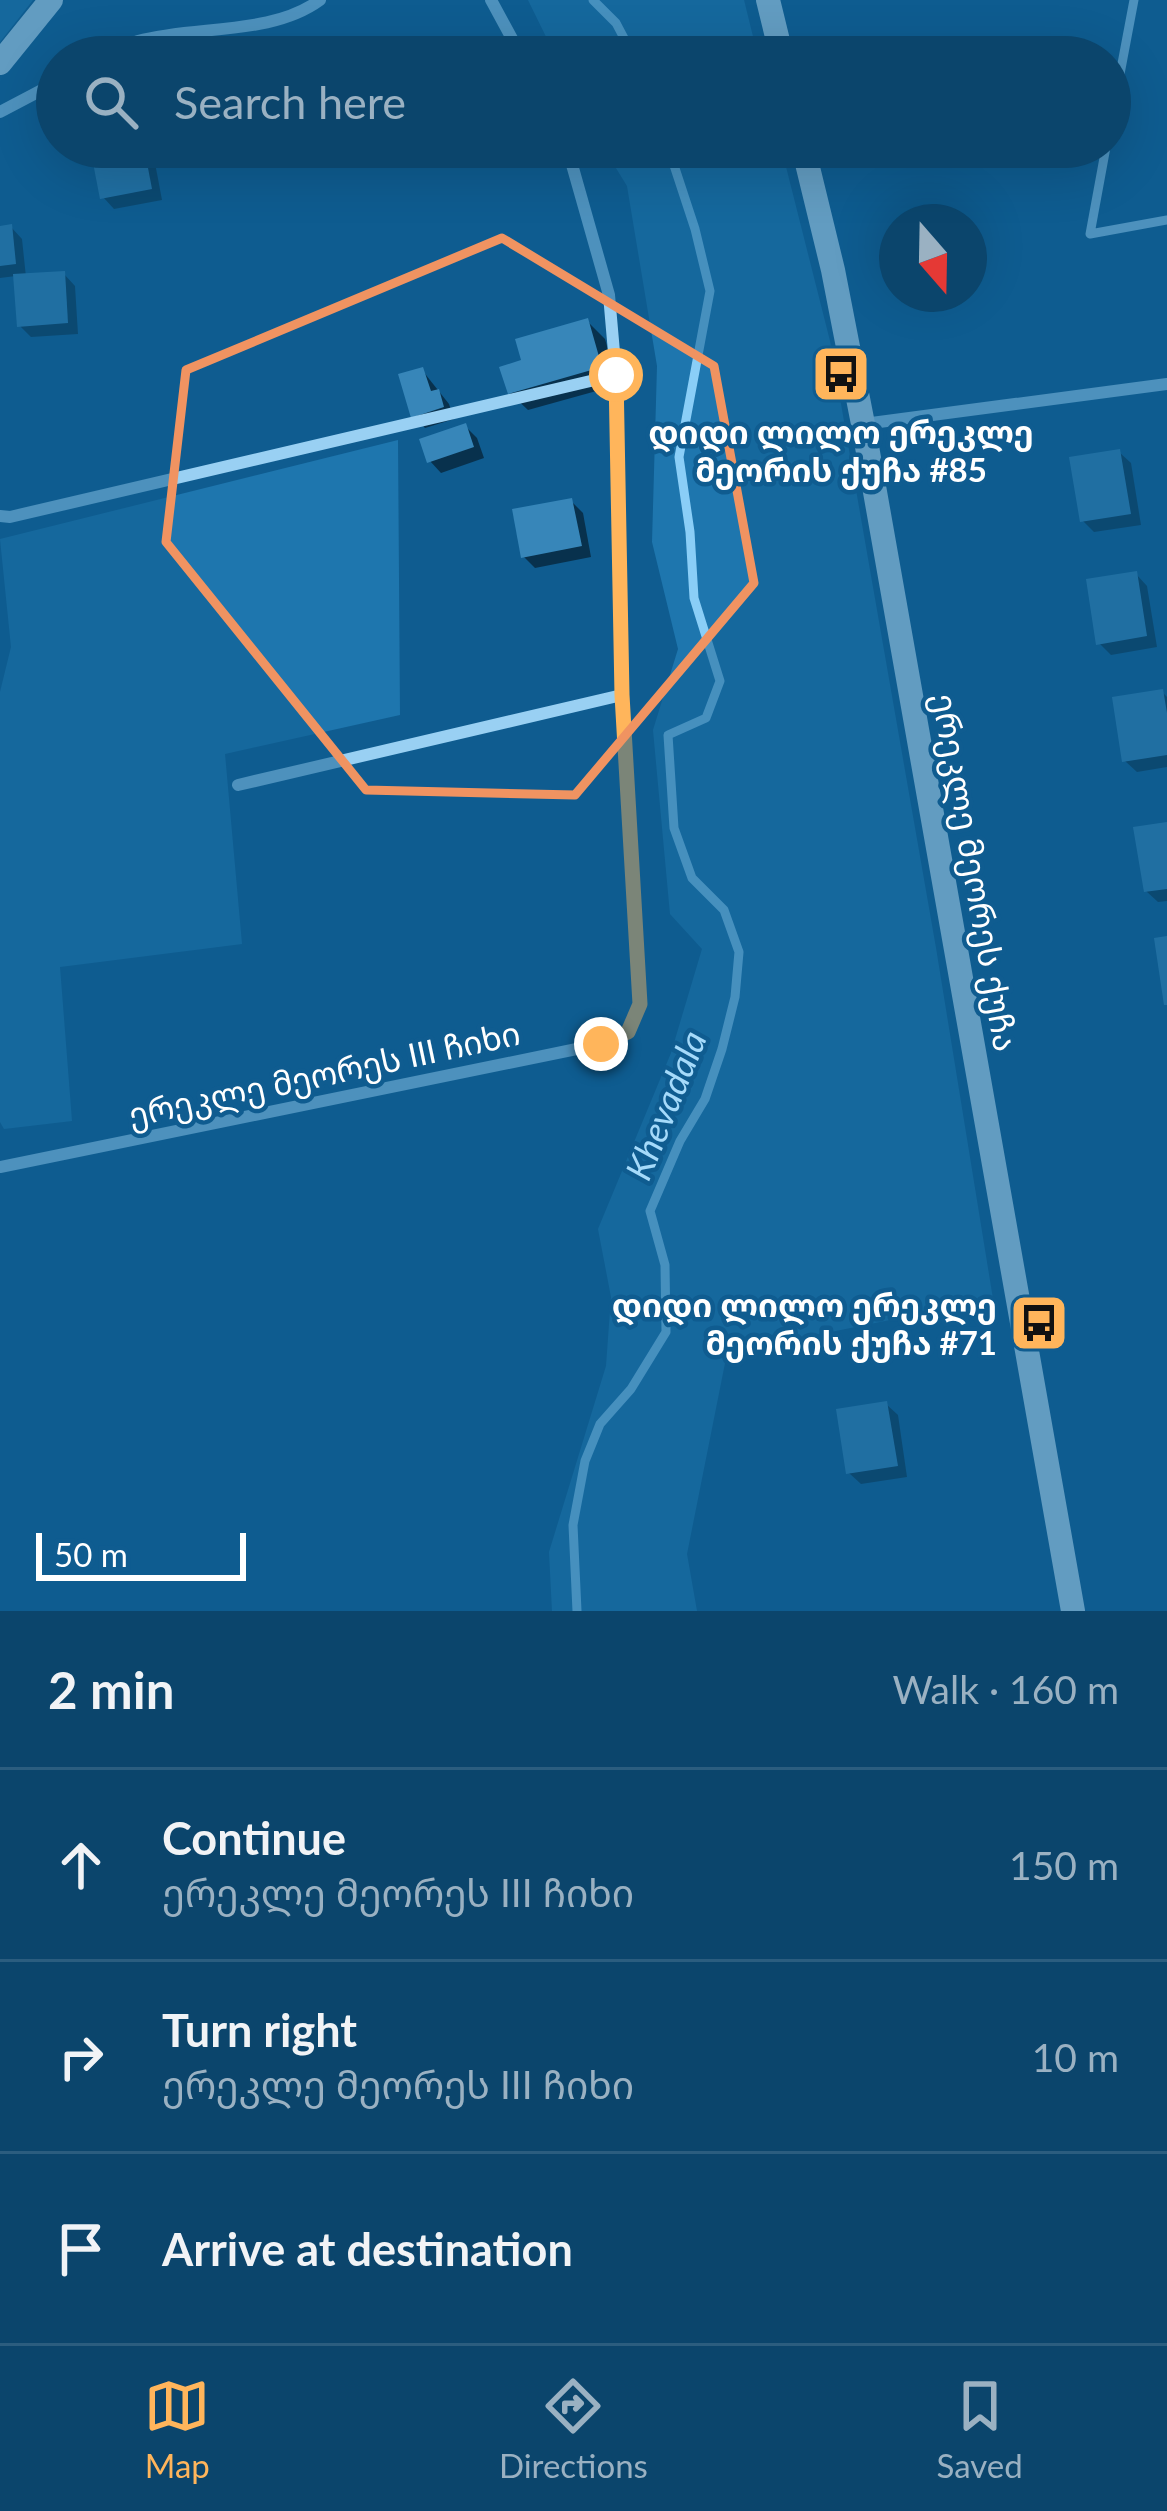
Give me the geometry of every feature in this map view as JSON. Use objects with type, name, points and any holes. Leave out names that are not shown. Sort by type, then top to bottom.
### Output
[{"type":"street","points":[[0,63],[51,0]]},
{"type":"street","points":[[165,36],[262,25],[320,0]]},
{"type":"street","points":[[491,0],[511,36]]},
{"type":"street","points":[[768,0],[777,36]]},
{"type":"street","points":[[0,112],[36,93]]},
{"type":"street","name":"ერეკლე მეორეს III ჩიხი","points":[[0,1167],[601,1044],[628,1032],[640,1004],[622,695],[616,375],[609,296],[573,168]]},
{"type":"street","name":"ერეკლე მეორეს ქუჩა","points":[[808,168],[862,424],[1073,1611]]},
{"type":"street","points":[[0,516],[616,375]]},
{"type":"street","points":[[862,424],[1167,384]]},
{"type":"street","points":[[238,785],[622,695]]},
{"type":"lane","points":[[1127,36],[1134,0]]},
{"type":"lane","points":[[1102,168],[1090,234],[1167,220]]},
{"type":"highlighted area","points":[[502,238],[714,366],[754,583],[575,795],[366,790],[166,542],[186,370]]},
{"type":"shaded area","points":[[0,0],[33,0],[0,42]]},
{"type":"shaded area","points":[[528,0],[744,0],[753,36],[546,36]]},
{"type":"shaded area","points":[[616,168],[786,168],[830,341],[993,1299],[727,1353],[687,1554],[697,1611],[552,1611],[549,1552],[606,1366],[611,1297],[598,1229],[671,1053],[702,949],[670,914],[653,730],[678,649],[652,542],[657,366],[627,186]]},
{"type":"shaded area","points":[[398,440],[400,715],[225,754],[242,944],[60,967],[72,1121],[4,1129],[0,1122],[0,692],[11,647],[0,539]]},
{"type":"building","points":[[94,168],[148,168],[152,189],[100,199]]},
{"type":"building","points":[[12,224],[16,264],[0,266],[0,226]]},
{"type":"building","points":[[65,271],[68,323],[17,327],[13,274]]},
{"type":"building","points":[[588,318],[602,367],[508,394],[499,367],[521,360],[515,339]]},
{"type":"building","points":[[423,367],[431,391],[439,389],[444,407],[411,418],[398,374]]},
{"type":"building","points":[[466,423],[474,447],[427,463],[419,439]]},
{"type":"building","points":[[1120,449],[1131,514],[1080,522],[1069,457]]},
{"type":"building","points":[[572,498],[582,546],[521,558],[512,509]]},
{"type":"building","points":[[1137,571],[1147,636],[1096,645],[1086,579]]},
{"type":"building","points":[[1163,689],[1167,755],[1122,762],[1112,697]]},
{"type":"building","points":[[1167,822],[1167,889],[1144,892],[1133,827]]},
{"type":"building","points":[[1167,936],[1167,1005],[1164,1005],[1154,938]]},
{"type":"building","points":[[887,1401],[898,1466],[846,1474],[836,1409]]},
{"type":"waterway","name":"Khevadala","points":[[593,0],[623,36]]},
{"type":"waterway","name":"Khevadala","points":[[577,1611],[573,1525],[585,1461],[600,1424],[631,1389],[666,1332],[665,1265],[650,1211],[680,1141],[705,1099],[735,997],[739,952],[724,910],[692,878],[674,828],[668,735],[706,718],[720,681],[694,598],[679,457],[710,291],[675,168]]},
{"type":"place","name":"დიდი ლილო ერეკლე მეორის ქუჩა #85","points":[[841,374]]},
{"type":"place","name":"დიდი ლილო ერეკლე მეორის ქუჩა #71","points":[[1039,1323]]},
{"type":"route","points":[[601,1044],[628,1032],[640,1004],[622,695],[616,375]]}]
